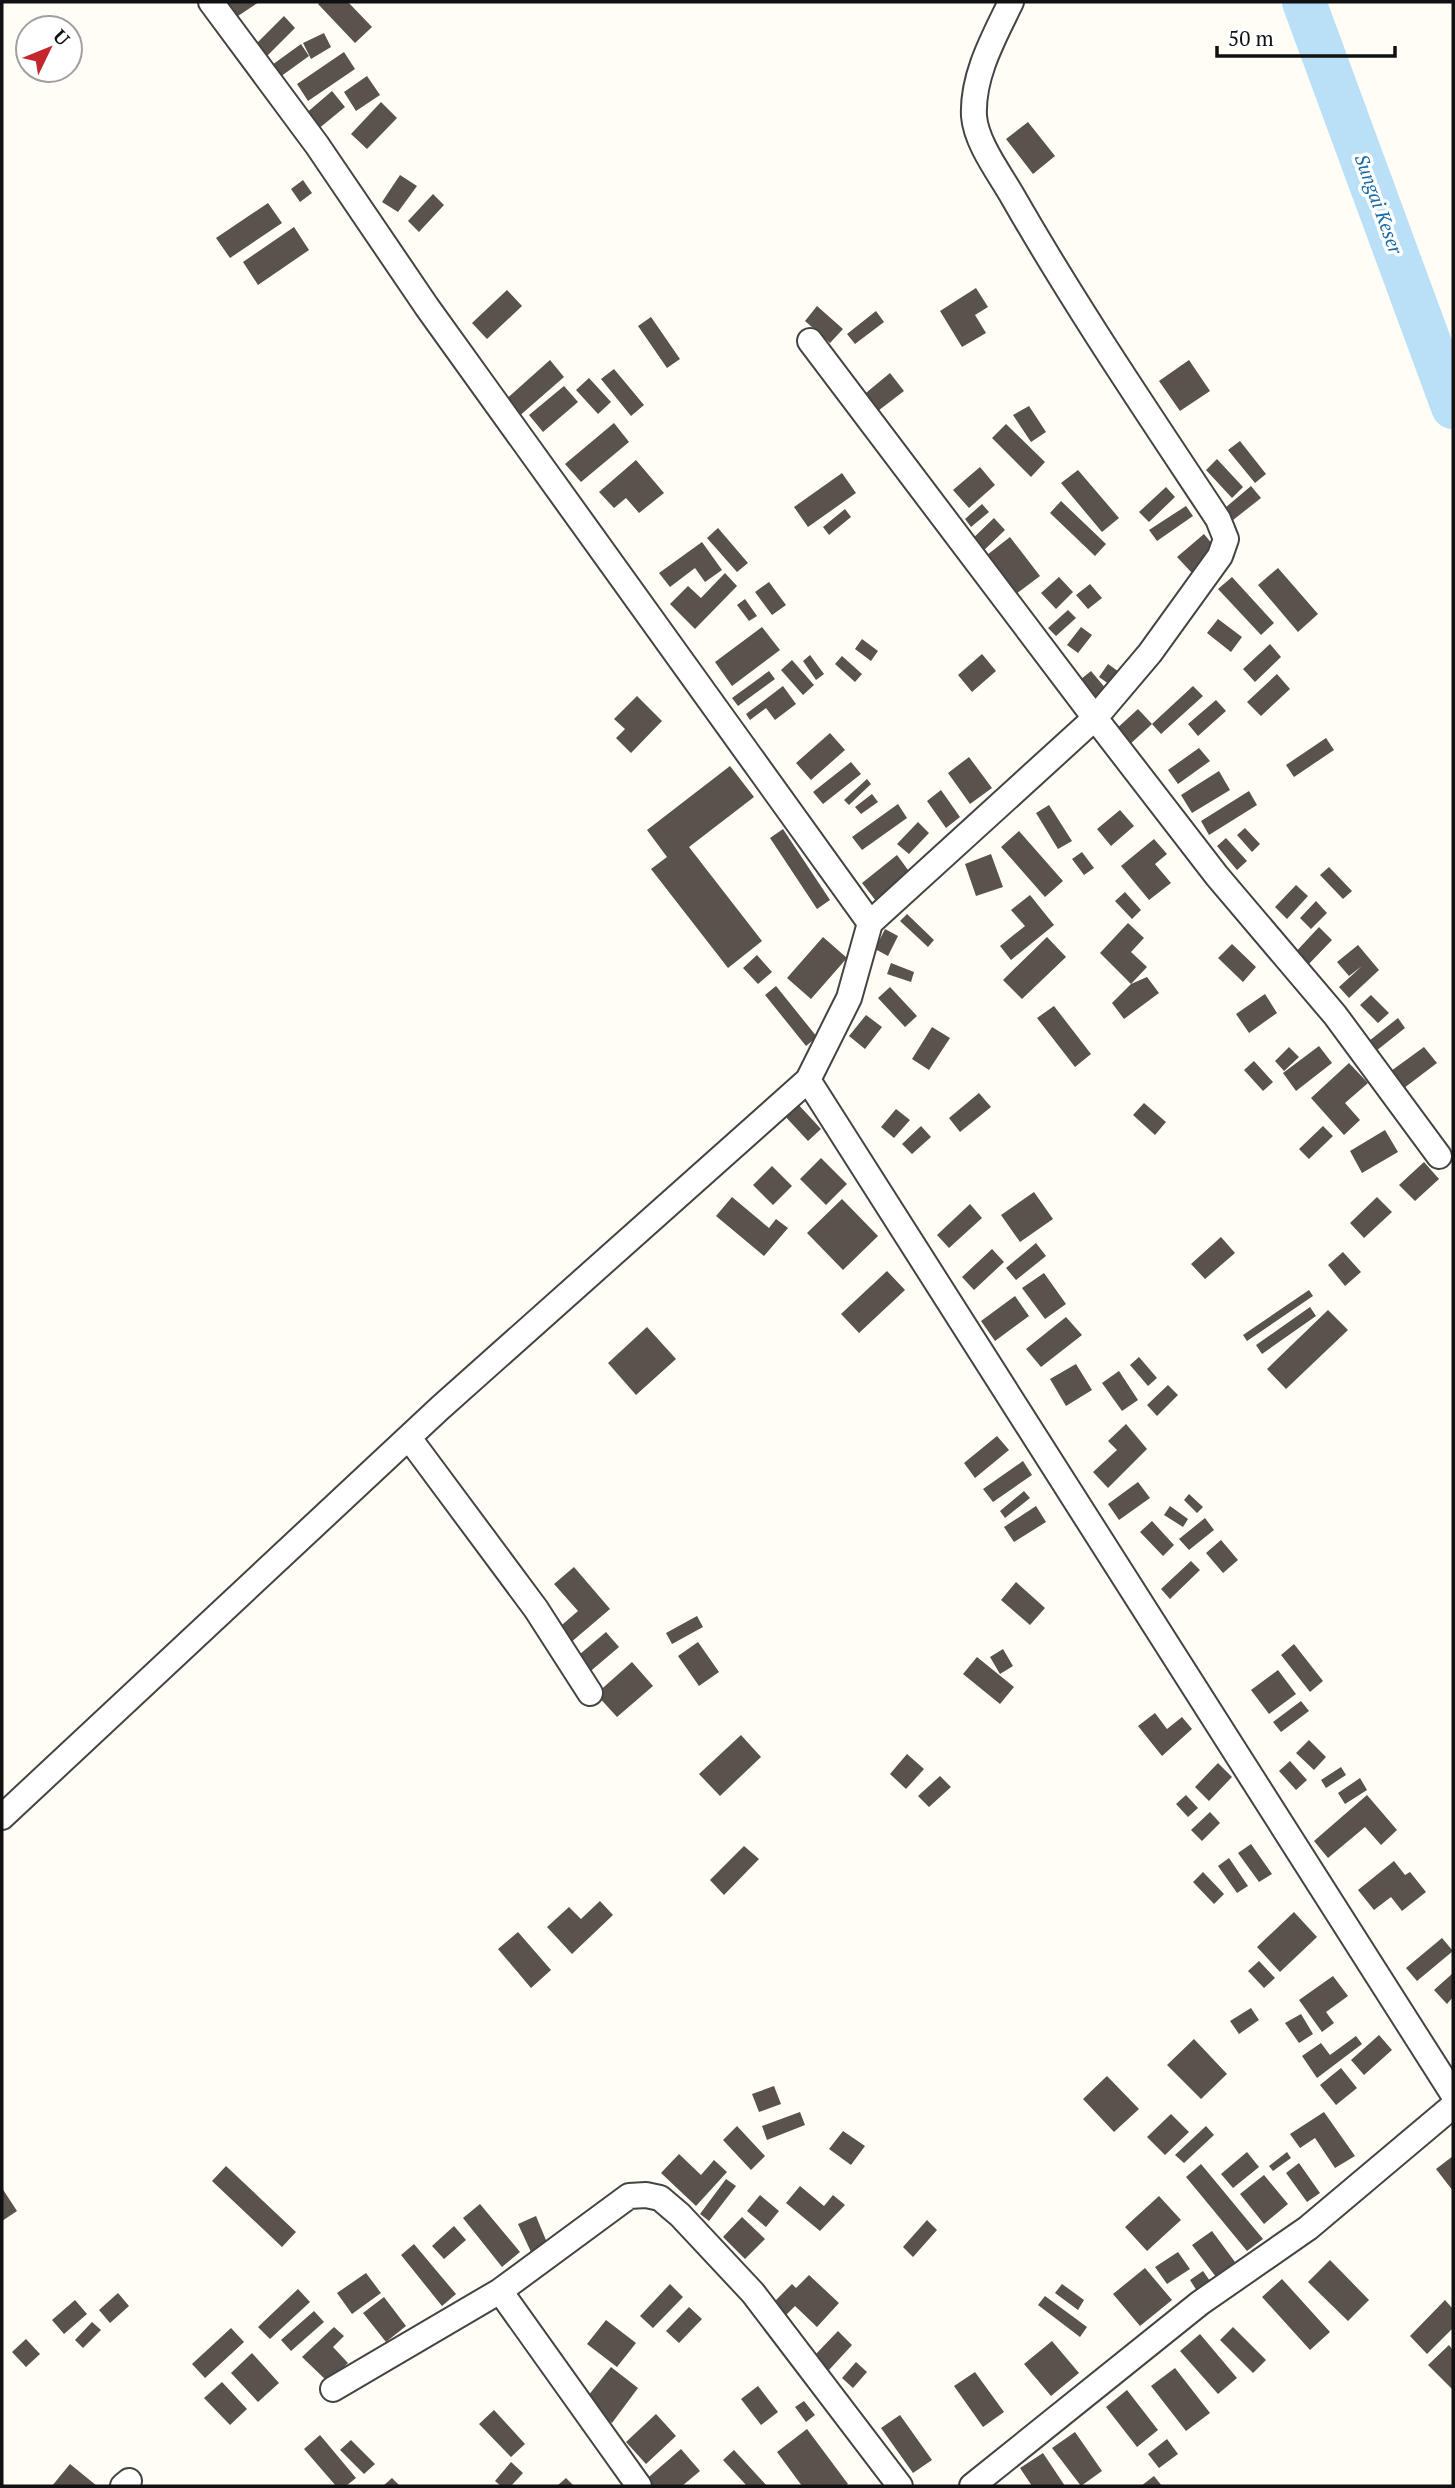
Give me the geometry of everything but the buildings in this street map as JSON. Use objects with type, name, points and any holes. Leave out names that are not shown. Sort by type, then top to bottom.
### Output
[{"type":"street","points":[[211,2],[317,145],[427,307],[870,923]]},
{"type":"street","points":[[2,1817],[409,1438],[808,1080],[849,998],[870,923],[1095,718],[1150,653],[1220,556],[1226,540],[1218,519],[1038,242],[974,120],[974,95],[990,46],[1011,2]]},
{"type":"street","points":[[810,341],[1095,718],[1217,876],[1335,1015],[1439,1156]]},
{"type":"street","points":[[808,1080],[1453,2094]]},
{"type":"street","points":[[409,1438],[528,1597],[590,1693]]},
{"type":"street","points":[[972,2486],[1200,2303],[1308,2228],[1453,2106]]},
{"type":"street","points":[[333,2389],[500,2291],[629,2196],[646,2195],[660,2199],[680,2215],[753,2293],[900,2486]]},
{"type":"street","points":[[500,2291],[639,2486]]},
{"type":"waterway","name":"Sungai Keser","points":[[1304,2],[1453,407]]}]
